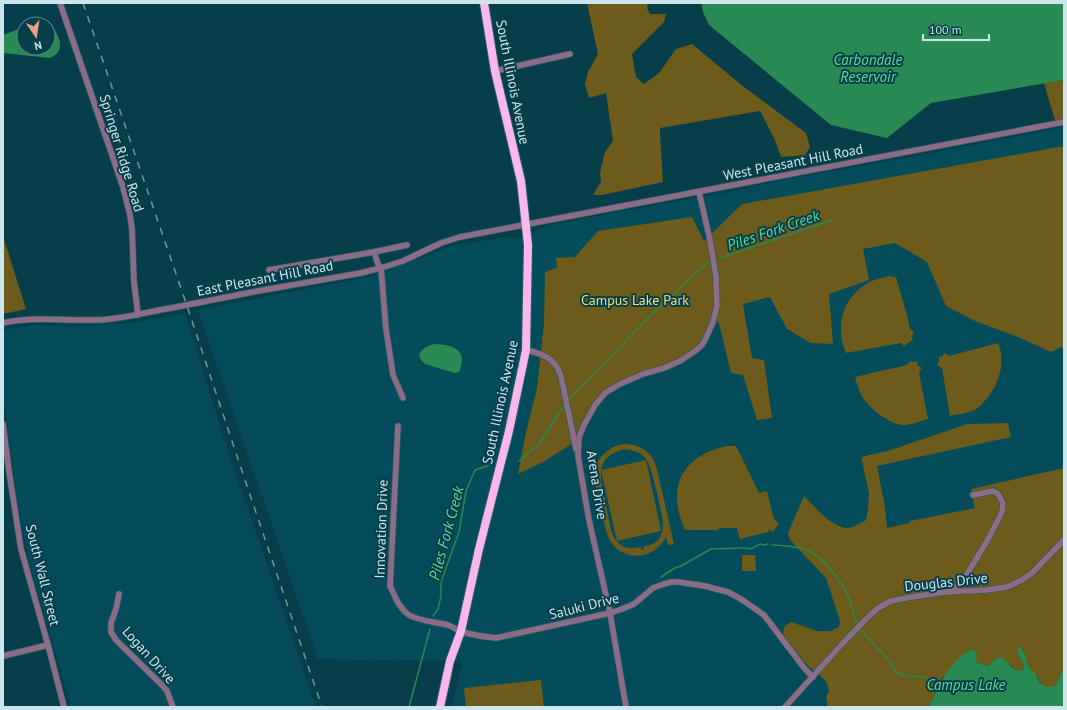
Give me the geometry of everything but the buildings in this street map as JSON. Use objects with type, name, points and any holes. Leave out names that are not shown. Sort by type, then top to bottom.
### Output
[{"type":"highway","name":"South Illinois Avenue","points":[[440,707],[450,662],[461,631],[479,548],[509,431],[526,350],[528,245],[524,199],[495,70],[484,3]]},
{"type":"street","name":"Springer Ridge Road","points":[[60,3],[123,187],[132,229],[134,282],[138,314]]},
{"type":"street","points":[[495,70],[570,54]]},
{"type":"street","name":"West Pleasant Hill Road","points":[[526,224],[1064,122]]},
{"type":"street","name":"Arena Drive","points":[[626,707],[610,613],[578,456],[579,437],[595,405],[605,394],[620,384],[642,374],[664,368],[680,361],[702,345],[706,338],[713,322],[717,306],[716,277],[710,240],[699,192]]},
{"type":"street","name":"East Pleasant Hill Road","points":[[3,323],[43,318],[99,320],[361,273],[403,261],[441,243],[460,237],[526,224]]},
{"type":"street","points":[[269,270],[407,245]]},
{"type":"street","points":[[374,252],[381,268],[386,329],[393,375],[403,398]]},
{"type":"street","points":[[526,350],[549,358],[558,368],[562,376],[578,456]]},
{"type":"street","name":"South Wall Street","points":[[3,424],[8,471],[21,549],[64,707]]},
{"type":"street","name":"Innovation Drive","points":[[398,426],[390,586],[396,600],[409,615],[450,626],[461,631]]},
{"type":"street","points":[[946,592],[961,584],[987,541],[1002,512],[1003,503],[998,494],[993,491],[973,495]]},
{"type":"street","name":"Douglas Drive","points":[[785,707],[843,643],[878,608],[901,598],[946,592],[986,590],[1007,586],[1032,574],[1064,540]]},
{"type":"street","name":"Saluki Drive","points":[[461,631],[484,637],[496,638],[610,613],[634,604],[653,588],[672,582],[678,582],[705,586],[728,592],[764,615],[813,677]]},
{"type":"street","name":"Logan Drive","points":[[119,594],[111,623],[111,632],[116,640],[167,691],[174,707]]},
{"type":"street","points":[[3,656],[48,645]]},
{"type":"shaded area","points":[[1064,127],[1064,707],[452,707],[462,663],[445,661],[318,659],[198,310],[372,276],[452,246],[505,237],[518,239],[546,226]]},
{"type":"shaded area","points":[[185,313],[226,445],[316,707],[71,707],[30,565],[16,492],[3,393],[3,330],[34,325],[78,327],[136,322]]},
{"type":"green space","points":[[587,3],[648,3],[647,8],[650,14],[666,14],[664,22],[632,54],[636,77],[644,84],[659,73],[676,49],[692,44],[744,87],[806,133],[810,147],[805,155],[781,157],[774,138],[760,111],[660,128],[663,182],[602,195],[593,195],[601,182],[600,173],[605,152],[613,141],[606,93],[589,98],[585,85],[588,72],[598,54]]},
{"type":"green space","points":[[1064,80],[1064,122],[1056,124],[1044,83]]},
{"type":"green space","name":"Campus Lake Park","points":[[1064,146],[1064,349],[1061,347],[1051,352],[1016,336],[975,321],[946,306],[927,262],[895,243],[863,249],[869,280],[829,294],[833,344],[811,343],[787,329],[770,297],[743,304],[752,358],[764,360],[772,418],[757,420],[743,375],[731,373],[719,323],[713,322],[702,345],[664,368],[605,393],[575,442],[543,462],[518,474],[526,432],[537,388],[544,323],[545,272],[557,268],[556,258],[575,257],[598,231],[692,217],[704,241],[742,204]]},
{"type":"green space","points":[[3,236],[26,309],[3,314]]},
{"type":"green space","points":[[889,276],[896,277],[910,329],[914,332],[912,336],[913,339],[904,346],[901,343],[846,353],[841,333],[841,323],[843,314],[852,296],[868,283]]},
{"type":"green space","points":[[998,343],[1002,358],[1000,374],[993,390],[983,403],[976,409],[950,416],[942,368],[937,365],[939,362],[939,357],[943,356],[944,353],[949,356]]},
{"type":"green space","points":[[910,361],[917,362],[918,366],[922,368],[919,372],[928,419],[913,424],[904,425],[892,422],[874,410],[861,395],[855,377],[907,365]]},
{"type":"green space","points":[[1008,423],[1011,437],[877,466],[885,507],[887,528],[910,523],[910,521],[975,508],[971,489],[1064,468],[1064,668],[1058,682],[1049,688],[1044,686],[1029,668],[1023,649],[1019,657],[1023,663],[1023,670],[1017,671],[1005,660],[998,658],[988,666],[977,663],[976,660],[943,677],[929,707],[827,707],[826,697],[829,691],[827,683],[807,665],[783,635],[784,627],[791,622],[817,631],[830,631],[839,627],[840,621],[826,578],[790,540],[788,533],[804,496],[836,525],[848,528],[852,527],[866,520],[868,509],[869,493],[861,457],[891,450],[967,424]]},
{"type":"green space","points":[[630,444],[636,446],[645,450],[653,458],[657,469],[674,544],[668,545],[666,537],[652,552],[634,556],[625,554],[617,549],[611,541],[606,531],[589,456],[595,455],[597,463],[605,453],[620,445]],"holes":[[[624,450],[638,452],[646,459],[651,471],[662,518],[663,530],[659,539],[654,543],[643,547],[644,549],[641,550],[641,547],[630,548],[622,546],[613,535],[602,484],[601,470],[603,463],[613,454]]]},
{"type":"green space","points":[[727,446],[736,446],[759,493],[767,491],[774,519],[779,523],[773,532],[769,530],[768,532],[740,539],[737,528],[719,528],[719,530],[685,530],[679,515],[677,501],[678,488],[682,476],[688,466],[698,457]]},
{"type":"green space","points":[[646,460],[661,531],[617,541],[601,470]]},
{"type":"green space","points":[[742,555],[755,555],[756,571],[742,571]]},
{"type":"green space","points":[[541,680],[544,707],[466,707],[464,688]]},
{"type":"water","name":"Carbondale Reservoir","points":[[701,3],[1064,3],[1064,80],[931,103],[887,138],[831,125],[709,25]]},
{"type":"water","points":[[16,30],[16,54],[3,53],[3,35]]},
{"type":"water","points":[[56,32],[60,41],[59,51],[56,55]]},
{"type":"water","points":[[31,56],[54,56],[50,58]]},
{"type":"water","points":[[436,344],[449,346],[458,350],[462,359],[459,372],[455,373],[425,364],[421,360],[419,354],[424,348]]},
{"type":"water","name":"Campus Lake","points":[[1019,647],[1025,654],[1030,669],[1045,686],[1050,687],[1055,685],[1064,668],[1064,707],[929,707],[946,674],[964,654],[972,649],[977,654],[977,663],[988,666],[997,659],[1001,658],[1015,669],[1023,670],[1023,663],[1019,657],[1017,648]]},
{"type":"waterway","name":"Piles Fork Creek","points":[[720,258],[832,220]]},
{"type":"waterway","name":"Piles Fork Creek","points":[[569,399],[662,304],[707,263]]},
{"type":"waterway","name":"Piles Fork Creek","points":[[519,461],[540,443],[565,404]]},
{"type":"waterway","name":"Piles Fork Creek","points":[[433,616],[438,609],[441,596],[441,582],[459,532],[466,491],[475,470],[490,465]]},
{"type":"waterway","points":[[745,548],[748,549],[760,544],[768,544]]},
{"type":"waterway","points":[[772,545],[791,546],[809,551],[822,560],[843,586],[851,604],[857,625]]},
{"type":"waterway","points":[[661,577],[711,549],[743,548]]},
{"type":"waterway","name":"Piles Fork Creek","points":[[409,707],[430,629]]},
{"type":"waterway","points":[[860,629],[888,659],[897,673],[929,679]]},
{"type":"railway","points":[[83,3],[322,707]]}]
